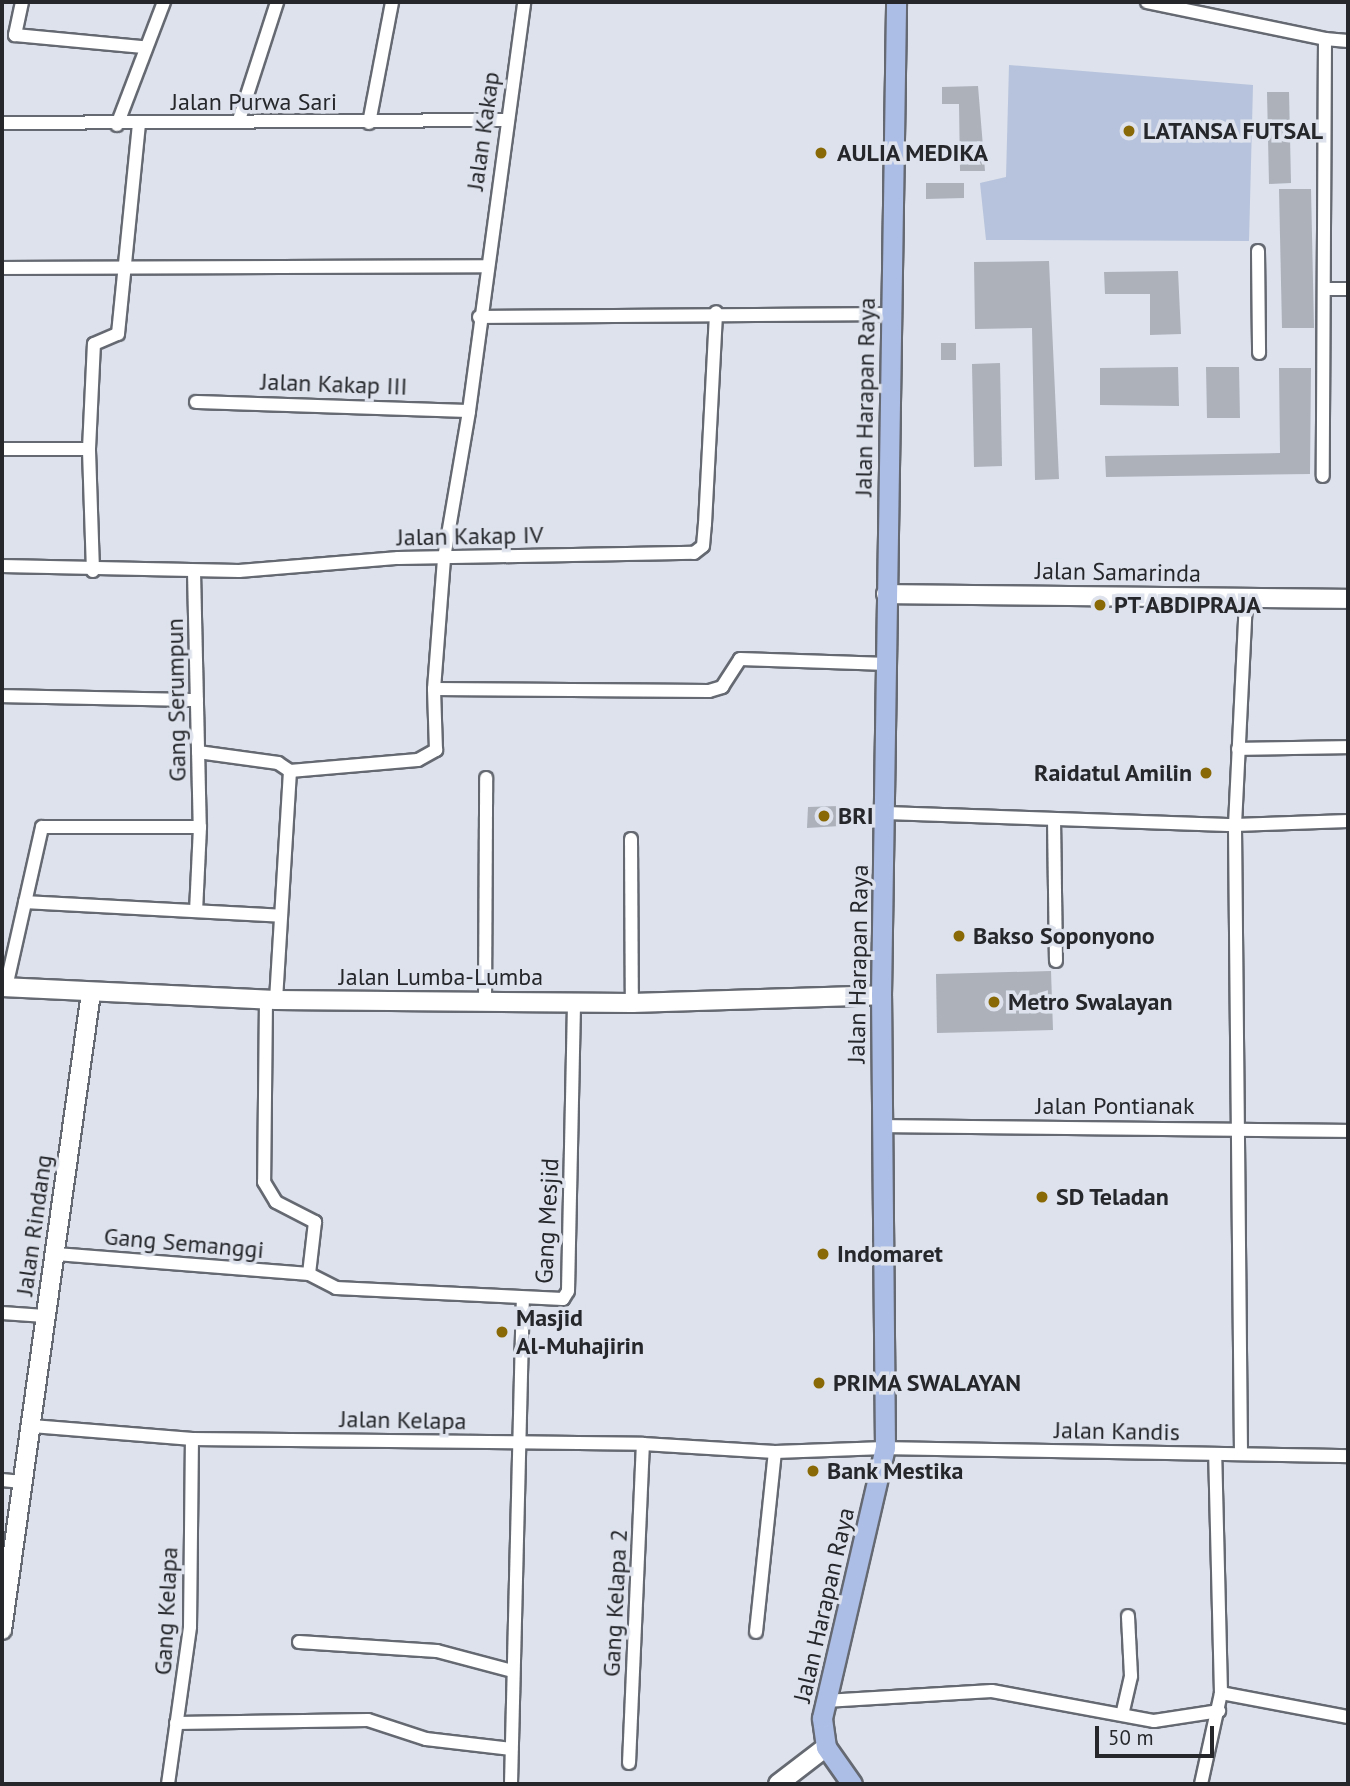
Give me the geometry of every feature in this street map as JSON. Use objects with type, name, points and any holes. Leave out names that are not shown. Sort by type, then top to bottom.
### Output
[{"type":"main road","name":"Jalan Harapan Raya","points":[[826,1747],[825,1701],[886,1448],[881,995],[886,813],[886,594],[896,2]]},
{"type":"main road","points":[[826,1747],[852,1784]]},
{"type":"street","points":[[22,2],[15,35],[144,47]]},
{"type":"street","points":[[117,125],[144,47],[164,2]]},
{"type":"street","points":[[239,120],[277,2]]},
{"type":"street","points":[[369,123],[392,2]]},
{"type":"street","name":"Jalan Kakap","points":[[434,690],[444,558],[470,411],[485,266],[524,2]]},
{"type":"street","points":[[1147,2],[1325,39],[1348,41]]},
{"type":"street","points":[[1323,476],[1327,289],[1325,39]]},
{"type":"street","name":"Jalan Purwa Sari","points":[[2,123],[117,125],[239,120],[369,123],[506,120]]},
{"type":"street","points":[[93,571],[89,449],[94,344],[118,334],[139,124]]},
{"type":"street","points":[[1258,251],[1259,354]]},
{"type":"street","points":[[2,268],[123,263],[485,266]]},
{"type":"street","points":[[1327,289],[1348,289]]},
{"type":"street","points":[[479,317],[716,312],[891,314]]},
{"type":"street","name":"Jalan Kakap IV","points":[[2,566],[93,571],[194,572],[444,558],[694,552],[703,546],[716,312]]},
{"type":"street","name":"Jalan Kakap III","points":[[196,402],[470,411]]},
{"type":"street","points":[[2,449],[89,449]]},
{"type":"street","name":"Gang Serumpun","points":[[194,572],[200,827],[196,911]]},
{"type":"street","name":"Jalan Samarinda","points":[[886,594],[1348,599]]},
{"type":"street","points":[[1241,1453],[1235,825],[1246,599]]},
{"type":"street","points":[[198,752],[278,763],[290,771],[434,756],[434,690],[709,691],[722,687],[740,659],[888,664]]},
{"type":"street","points":[[2,696],[197,700]]},
{"type":"street","points":[[1238,749],[1348,747]]},
{"type":"street","points":[[271,1000],[290,771]]},
{"type":"street","points":[[485,1002],[486,778]]},
{"type":"street","points":[[886,813],[1235,825],[1348,821]]},
{"type":"street","points":[[1054,819],[1056,961]]},
{"type":"street","points":[[4,987],[42,827],[200,827]]},
{"type":"street","points":[[631,839],[632,1003]]},
{"type":"street","points":[[25,902],[280,916]]},
{"type":"street","name":"Jalan Lumba-Lumba","points":[[4,987],[271,1000],[485,1002],[632,1003],[881,995]]},
{"type":"street","name":"Jalan Rindang","points":[[2,1630],[90,993]]},
{"type":"street","name":"Gang Semanggi","points":[[271,1000],[264,1182],[276,1202],[316,1222],[309,1275]]},
{"type":"street","name":"Gang Mesjid","points":[[511,1784],[523,1298],[554,1301],[568,1292],[573,1002]]},
{"type":"street","name":"Jalan Pontianak","points":[[881,1126],[1348,1130]]},
{"type":"street","name":"Gang Semanggi","points":[[56,1254],[309,1275],[336,1288],[523,1298]]},
{"type":"street","points":[[2,1312],[45,1316]]},
{"type":"street","name":"Jalan Kelapa","points":[[32,1426],[192,1439],[643,1444],[775,1452],[886,1448]]},
{"type":"street","name":"Gang Kelapa","points":[[168,1784],[190,1627],[192,1439]]},
{"type":"street","name":"Gang Kelapa 2","points":[[629,1763],[643,1444]]},
{"type":"street","name":"Jalan Kandis","points":[[886,1448],[1348,1457]]},
{"type":"street","points":[[756,1632],[775,1452]]},
{"type":"street","points":[[1201,1784],[1219,1711],[1220,1693],[1215,1454]]},
{"type":"street","points":[[2,1480],[22,1482]]},
{"type":"street","points":[[1124,1711],[1131,1676],[1128,1616]]},
{"type":"street","points":[[299,1642],[437,1651],[512,1671]]},
{"type":"street","points":[[825,1701],[992,1691],[1124,1711],[1154,1721],[1219,1711]]},
{"type":"street","points":[[1220,1693],[1348,1717]]},
{"type":"street","points":[[176,1723],[368,1720],[426,1739],[511,1749]]},
{"type":"street","points":[[778,1784],[826,1747]]},
{"type":"shaded area","name":"LATANSA FUTSAL","points":[[1009,65],[1253,85],[1249,241],[986,240],[980,183],[1006,177]]},
{"type":"building","points":[[978,86],[985,171],[960,171],[959,104],[942,104],[942,87]]},
{"type":"building","points":[[1267,92],[1289,92],[1291,183],[1269,184]]},
{"type":"building","points":[[926,183],[964,183],[964,198],[926,199]]},
{"type":"building","points":[[1279,189],[1311,189],[1314,328],[1282,328]]},
{"type":"building","points":[[1049,261],[1059,479],[1035,480],[1032,328],[975,329],[974,262]]},
{"type":"building","points":[[1178,271],[1181,334],[1150,335],[1150,294],[1105,294],[1104,272]]},
{"type":"building","points":[[941,343],[956,343],[956,360],[941,360]]},
{"type":"building","points":[[1000,363],[1002,466],[974,467],[972,364]]},
{"type":"building","points":[[1178,367],[1179,406],[1100,405],[1100,368]]},
{"type":"building","points":[[1206,367],[1239,367],[1240,418],[1207,418]]},
{"type":"building","points":[[1279,368],[1311,368],[1310,474],[1106,477],[1105,456],[1280,453]]},
{"type":"building","name":"BRI","points":[[839,806],[840,826],[807,828],[808,807]]},
{"type":"building","name":"Metro Swalayan","points":[[1051,971],[1053,1030],[937,1033],[936,974]]},
{"type":"place","name":"LATANSA FUTSAL","points":[[1129,131]]},
{"type":"place","name":"AULIA MEDIKA","points":[[821,153]]},
{"type":"place","name":"PT ABDIPRAJA","points":[[1100,605]]},
{"type":"place","name":"Raidatul Amilin","points":[[1206,773]]},
{"type":"place","name":"BRI","points":[[824,816]]},
{"type":"place","name":"Bakso Soponyono","points":[[959,936]]},
{"type":"place","name":"Metro Swalayan","points":[[994,1002]]},
{"type":"place","name":"SD Teladan","points":[[1042,1197]]},
{"type":"place","name":"Indomaret","points":[[823,1254]]},
{"type":"place","name":"Masjid Al-Muhajirin","points":[[502,1332]]},
{"type":"place","name":"PRIMA SWALAYAN","points":[[819,1383]]},
{"type":"place","name":"Bank Mestika","points":[[813,1471]]}]
